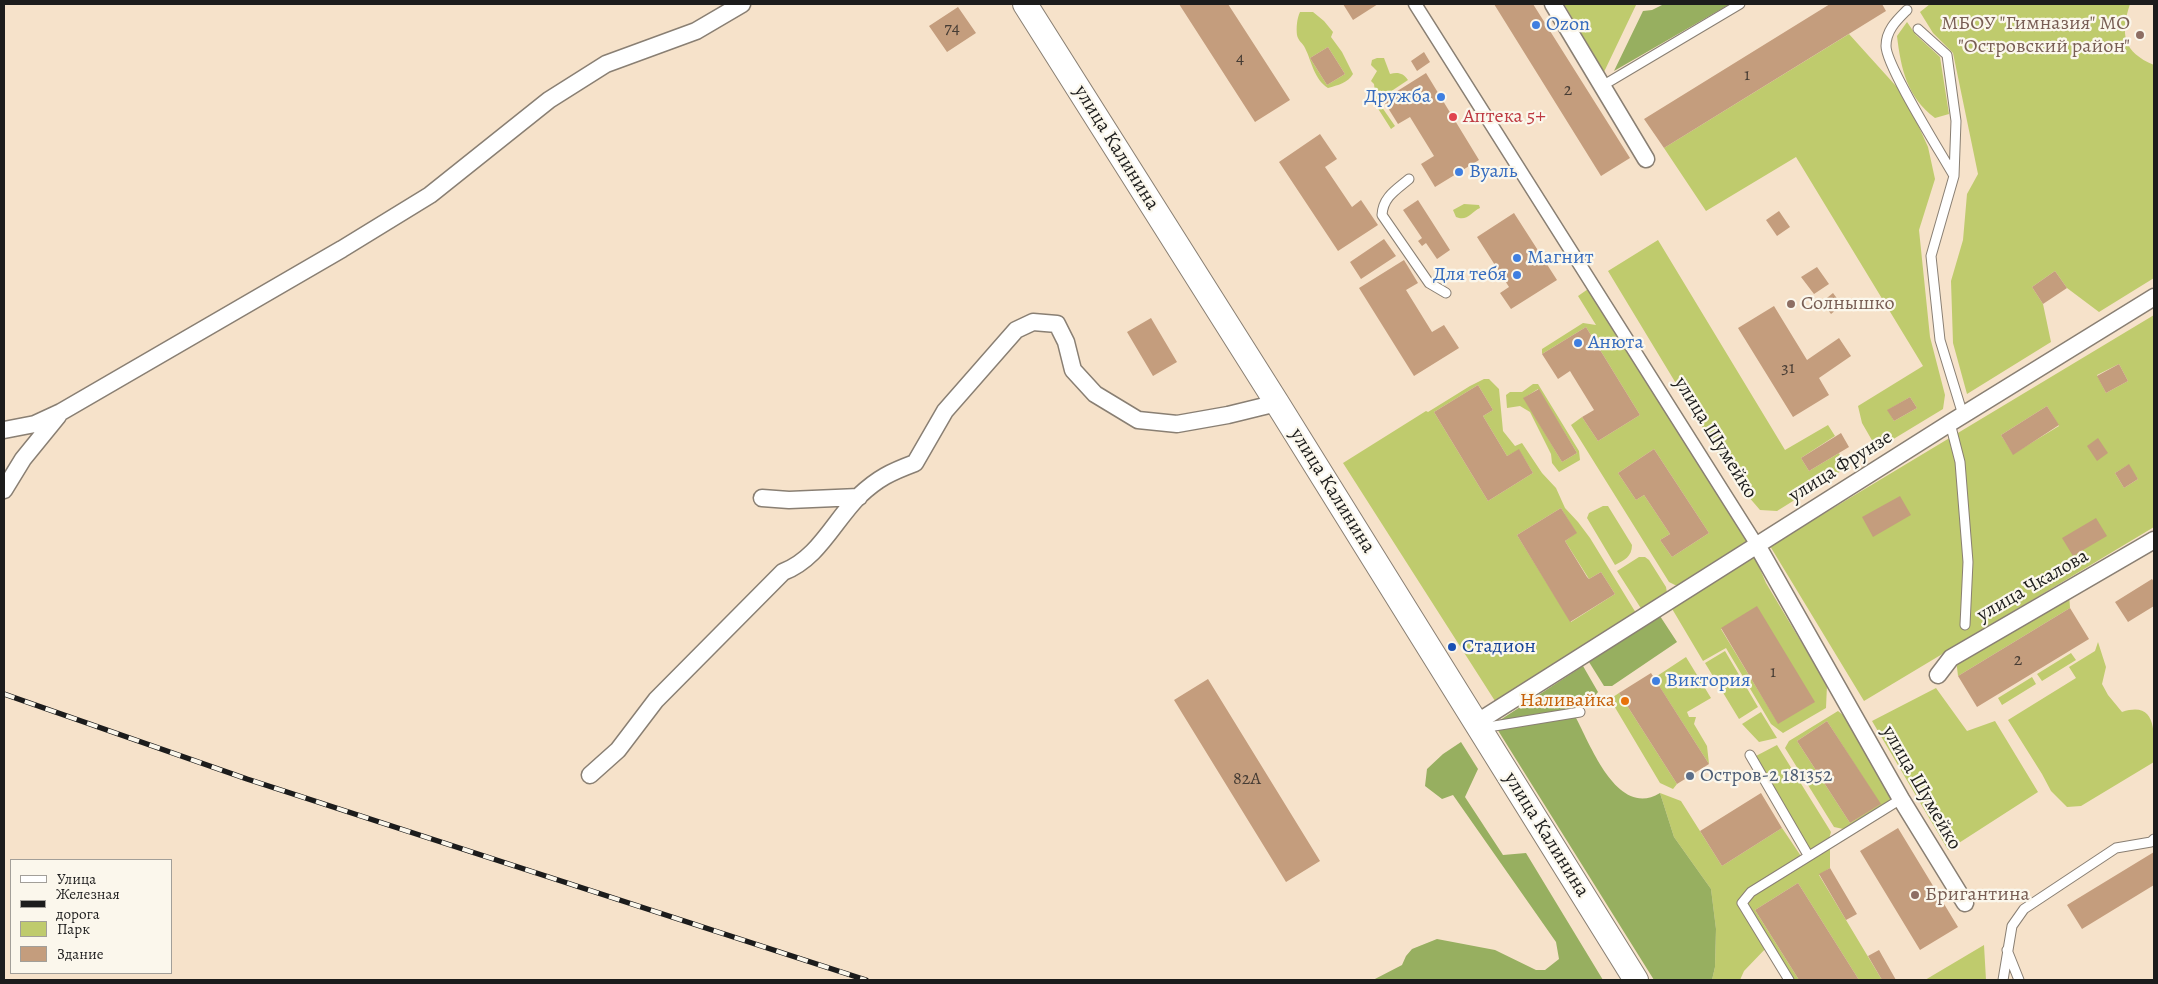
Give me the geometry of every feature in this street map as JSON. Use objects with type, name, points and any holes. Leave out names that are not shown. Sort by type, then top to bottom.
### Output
[{"type":"main road","name":"улица Калинина","points":[[1025,4],[1277,403],[1636,980]]},
{"type":"street","points":[[4,430],[35,424],[61,412],[333,254],[430,195],[548,100],[606,64],[696,31],[742,4]]},
{"type":"street","name":"улица Шумейко","points":[[1415,4],[1757,545],[1901,799],[1965,903]]},
{"type":"street","points":[[1553,4],[1646,159]]},
{"type":"street","name":"улица Фрунзе","points":[[1478,726],[1757,545],[1956,419],[2154,298]]},
{"type":"street","points":[[590,775],[618,750],[656,700],[783,572],[797,567],[821,543],[859,496],[886,474],[915,463],[945,411],[1016,330],[1033,322],[1057,324],[1066,342],[1073,370],[1095,394],[1138,420],[1177,424],[1228,415],[1277,403]]},
{"type":"street","points":[[4,490],[23,459],[61,412]]},
{"type":"street","points":[[762,498],[789,500],[859,496]]},
{"type":"street","name":"улица Чкалова","points":[[1938,674],[1951,658],[2154,540]]},
{"type":"lane","points":[[1602,86],[1740,4]]},
{"type":"lane","points":[[1907,10],[1891,27],[1886,46],[1896,73],[1954,176]]},
{"type":"lane","points":[[1918,29],[1946,55],[1956,121],[1954,176],[1932,256],[1940,340],[1956,419],[1960,462],[1968,562],[1965,625]]},
{"type":"lane","points":[[1409,179],[1382,204],[1382,215],[1429,283],[1446,293]]},
{"type":"lane","points":[[1478,726],[1580,712]]},
{"type":"lane","points":[[1750,756],[1808,855]]},
{"type":"lane","points":[[1789,980],[1742,903],[1751,892],[1901,799]]},
{"type":"lane","points":[[2003,980],[2012,926],[2024,909],[2116,848],[2151,842],[2154,839]]},
{"type":"lane","points":[[2007,949],[2019,980]]},
{"type":"green space","points":[[1564,4],[1636,5],[1604,72]]},
{"type":"green space","points":[[1664,4],[1730,4],[1614,71],[1643,11],[1652,10]]},
{"type":"green space","points":[[1930,4],[2130,4],[2125,24],[2127,41],[2130,48],[2136,54],[2154,65],[2154,278],[2099,312],[2067,288],[2055,271],[2032,287],[2043,304],[2051,342],[1967,394],[1953,343],[1951,281],[1963,240],[1967,194],[1978,174],[1953,53],[1933,33],[1920,12]]},
{"type":"green space","points":[[1300,12],[1313,12],[1333,32],[1331,37],[1342,52],[1353,74],[1348,80],[1328,88],[1319,80],[1298,37],[1297,20]],"holes":[[[1328,47],[1345,74],[1327,85],[1310,58]]]},
{"type":"green space","points":[[1907,22],[1916,35],[1940,57],[1949,114],[1935,118],[1918,101],[1907,82],[1903,71],[1897,36]]},
{"type":"green space","points":[[1849,34],[1905,96],[1928,147],[1935,179],[1919,230],[1930,337],[1945,395],[1943,409],[1877,449],[1862,423],[1858,406],[1923,366],[1796,157],[1706,211],[1664,148]],"holes":[[[1910,397],[1917,408],[1894,421],[1888,410]]]},
{"type":"green space","points":[[1384,58],[1390,74],[1400,74],[1408,80],[1384,96],[1379,103],[1395,126],[1391,129],[1377,107],[1374,84],[1371,81],[1377,71],[1371,65],[1372,60]]},
{"type":"green space","points":[[1464,204],[1479,205],[1480,208],[1466,217],[1456,217],[1453,210]]},
{"type":"green space","points":[[1658,240],[1785,450],[1828,425],[1835,436],[1801,458],[1809,471],[1839,453],[1846,468],[1777,511],[1760,510],[1735,481],[1608,271]]},
{"type":"green space","points":[[1591,287],[1747,539],[1745,544],[1682,585],[1675,585],[1669,582],[1571,425],[1582,417],[1598,441],[1640,415],[1586,327],[1542,354],[1542,349],[1583,323],[1596,325],[1578,296]],"holes":[[[1654,449],[1709,533],[1672,557],[1660,540],[1670,534],[1644,495],[1636,500],[1618,473]]]},
{"type":"green space","points":[[2154,315],[2154,527],[1864,701],[1770,546]],"holes":[[[2119,364],[2128,381],[2106,393],[2097,375]],[[2047,406],[2059,426],[2013,454],[2001,435]],[[2128,465],[2138,479],[2124,488],[2115,473]]]},
{"type":"green space","points":[[1484,379],[1489,379],[1499,389],[1503,431],[1515,446],[1522,443],[1542,473],[1556,488],[1565,508],[1590,538],[1636,613],[1495,701],[1343,463]],"holes":[[[1478,385],[1493,410],[1483,416],[1507,456],[1519,450],[1533,473],[1488,501],[1434,412]],[[1561,508],[1576,533],[1565,541],[1589,579],[1601,572],[1615,594],[1571,622],[1517,535]]]},
{"type":"green space","points":[[1533,384],[1538,384],[1579,451],[1580,460],[1559,472],[1552,463],[1551,454],[1530,412],[1520,406],[1507,408],[1506,395],[1510,392],[1522,392]],"holes":[[[1538,389],[1577,453],[1562,462],[1524,398]]]},
{"type":"green space","points":[[1603,506],[1608,506],[1632,545],[1629,555],[1615,565],[1587,518],[1589,513]]},
{"type":"green space","points":[[1639,557],[1645,557],[1649,560],[1666,587],[1667,593],[1642,610],[1617,571]]},
{"type":"green space","points":[[1755,557],[1766,583],[1827,685],[1826,708],[1783,733],[1771,724],[1726,648],[1703,661],[1671,607],[1740,563]],"holes":[[[1757,607],[1778,723],[1721,629]]]},
{"type":"green space","points":[[2069,594],[2070,608],[1958,676],[1956,659]]},
{"type":"green space","points":[[1660,616],[1677,642],[1612,686],[1604,686],[1589,662]]},
{"type":"green space","points":[[2098,642],[2106,667],[2102,684],[2108,695],[2122,712],[2142,711],[2148,715],[2152,722],[2154,762],[2081,806],[2067,807],[2051,791],[2008,720],[2076,678],[2069,667],[2095,651]]},
{"type":"green space","points":[[1725,651],[1758,707],[1739,719],[1705,663]]},
{"type":"green space","points":[[2071,653],[2076,660],[2042,681],[2037,674]]},
{"type":"green space","points":[[1686,657],[1711,698],[1687,712],[1689,717],[1696,717],[1694,724],[1707,746],[1709,764],[1654,678]]},
{"type":"green space","points":[[1583,666],[1598,692],[1592,699],[1568,710],[1576,718],[1598,761],[1619,788],[1631,796],[1645,798],[1660,793],[1674,837],[1711,889],[1716,929],[1715,967],[1712,980],[1654,980],[1494,724]]},
{"type":"green space","points":[[2032,677],[2036,684],[2002,705],[1998,698]]},
{"type":"green space","points":[[1936,688],[1967,731],[1995,721],[2038,792],[1948,850],[1872,721]]},
{"type":"green space","points":[[1619,693],[1677,784],[1673,789],[1660,783],[1610,699]]},
{"type":"green space","points":[[1838,711],[1852,722],[1894,794],[1889,804],[1848,830],[1834,827],[1785,748],[1789,741]],"holes":[[[1827,721],[1880,804],[1850,823],[1797,741]]]},
{"type":"green space","points":[[1761,712],[1777,738],[1759,742],[1742,724]]},
{"type":"green space","points":[[1461,742],[1478,769],[1465,797],[1503,855],[1526,853],[1603,980],[1373,980],[1402,965],[1412,949],[1437,939],[1495,950],[1536,970],[1545,970],[1559,959],[1556,942],[1453,795],[1442,799],[1425,786],[1427,769],[1443,754]]},
{"type":"green space","points":[[1777,745],[1831,832],[1829,839],[1810,850],[1754,757]]},
{"type":"green space","points":[[1660,793],[1681,801],[1722,866],[1782,828],[1805,862],[1830,847],[1830,868],[1819,875],[1882,980],[1859,980],[1798,883],[1755,910],[1799,980],[1789,980],[1768,946],[1744,971],[1740,980],[1712,980],[1715,967],[1716,929],[1711,889],[1674,837]]},
{"type":"green space","points":[[1984,945],[1986,980],[1925,980]]},
{"type":"building","points":[[1179,4],[1228,4],[1290,100],[1255,122]]},
{"type":"building","points":[[1343,4],[1378,4],[1353,20]]},
{"type":"building","points":[[1494,4],[1533,4],[1630,158],[1601,176]]},
{"type":"building","points":[[1830,4],[1882,4],[1886,11],[1664,148],[1644,119]]},
{"type":"building","points":[[958,7],[976,33],[947,52],[929,26]]},
{"type":"building","points":[[1328,47],[1345,74],[1327,85],[1310,58]]},
{"type":"building","points":[[1424,52],[1430,62],[1417,71],[1411,61]]},
{"type":"building","points":[[1426,73],[1479,160],[1435,187],[1421,164],[1434,156],[1410,117],[1398,124],[1383,100]]},
{"type":"building","points":[[1320,134],[1337,159],[1325,167],[1352,207],[1361,200],[1378,225],[1338,251],[1279,162]]},
{"type":"building","points":[[1418,200],[1450,250],[1437,259],[1426,243],[1422,246],[1418,241],[1422,238],[1403,210]]},
{"type":"building","points":[[1779,211],[1790,227],[1777,236],[1766,220]]},
{"type":"building","name":"Магнит","points":[[1514,213],[1557,280],[1511,309],[1500,293],[1509,287],[1477,237]]},
{"type":"building","points":[[1384,239],[1396,256],[1361,279],[1350,262]]},
{"type":"building","points":[[1404,260],[1418,283],[1406,290],[1432,332],[1444,325],[1459,348],[1414,376],[1359,288]]},
{"type":"building","points":[[1817,267],[1829,284],[1814,294],[1801,277]]},
{"type":"building","points":[[2055,271],[2067,288],[2043,304],[2032,287]]},
{"type":"building","points":[[1833,293],[1842,305],[1831,314],[1822,302]]},
{"type":"building","points":[[1774,306],[1807,360],[1839,338],[1851,356],[1819,378],[1829,395],[1793,417],[1738,328]]},
{"type":"building","points":[[1151,318],[1177,362],[1153,376],[1127,332]]},
{"type":"building","points":[[1586,327],[1640,415],[1598,441],[1582,417],[1594,410],[1570,371],[1558,379],[1542,354]]},
{"type":"building","points":[[2119,364],[2128,381],[2106,393],[2097,376]]},
{"type":"building","points":[[1478,385],[1493,410],[1483,416],[1507,456],[1519,449],[1533,473],[1488,501],[1434,412]]},
{"type":"building","points":[[1539,389],[1577,453],[1562,462],[1523,398]]},
{"type":"building","points":[[1910,397],[1917,408],[1894,421],[1887,410]]},
{"type":"building","points":[[2047,406],[2059,425],[2013,455],[2001,435]]},
{"type":"building","points":[[1841,433],[1849,447],[1809,471],[1801,458]]},
{"type":"building","points":[[2098,438],[2108,453],[2097,461],[2087,446]]},
{"type":"building","points":[[1654,449],[1709,533],[1672,557],[1660,540],[1670,534],[1644,495],[1636,500],[1618,473]]},
{"type":"building","points":[[2129,464],[2138,479],[2124,488],[2115,473]]},
{"type":"building","points":[[1900,496],[1911,515],[1873,537],[1862,517]]},
{"type":"building","points":[[1561,508],[1577,533],[1565,541],[1587,577],[1589,579],[1601,572],[1615,594],[1570,622],[1517,535]]},
{"type":"building","points":[[2096,518],[2107,536],[2073,556],[2062,538]]},
{"type":"building","points":[[2152,579],[2154,582],[2154,606],[2128,622],[2115,602]]},
{"type":"building","points":[[1757,606],[1815,702],[1778,724],[1721,628]]},
{"type":"building","points":[[2070,608],[2089,639],[1977,707],[1958,676]]},
{"type":"building","points":[[1651,673],[1709,764],[1677,784],[1619,693]]},
{"type":"building","points":[[1208,679],[1320,861],[1286,882],[1174,700]]},
{"type":"building","points":[[1827,721],[1881,804],[1850,823],[1797,741]]},
{"type":"building","points":[[1761,793],[1782,828],[1722,866],[1700,831]]},
{"type":"building","points":[[1898,828],[1958,927],[1920,950],[1860,851]]},
{"type":"building","points":[[2154,852],[2154,885],[2082,929],[2067,905]]},
{"type":"building","points":[[1830,868],[1857,914],[1846,920],[1819,874]]},
{"type":"building","points":[[1798,883],[1859,980],[1799,980],[1755,910]]},
{"type":"building","points":[[1879,950],[1896,980],[1882,980],[1868,956]]},
{"type":"railway","points":[[4,694],[247,779],[866,980]]},
{"type":"place","name":"Ozon","points":[[1536,25]]},
{"type":"place","name":"МБОУ \"Гимназия\" МО \"Островский район\"","points":[[2140,35]]},
{"type":"place","name":"Дружба","points":[[1441,97]]},
{"type":"place","name":"Аптека 5+","points":[[1453,117]]},
{"type":"place","name":"Вуаль","points":[[1459,172]]},
{"type":"place","name":"Магнит","points":[[1517,258]]},
{"type":"place","name":"Для тебя","points":[[1517,275]]},
{"type":"place","name":"Солнышко","points":[[1791,304]]},
{"type":"place","name":"Анюта","points":[[1578,343]]},
{"type":"place","name":"Стадион","points":[[1452,647]]},
{"type":"place","name":"Виктория","points":[[1656,681]]},
{"type":"place","name":"Наливайка","points":[[1625,701]]},
{"type":"place","name":"Остров-2 181352","points":[[1690,776]]},
{"type":"place","name":"Бригантина","points":[[1915,895]]}]
